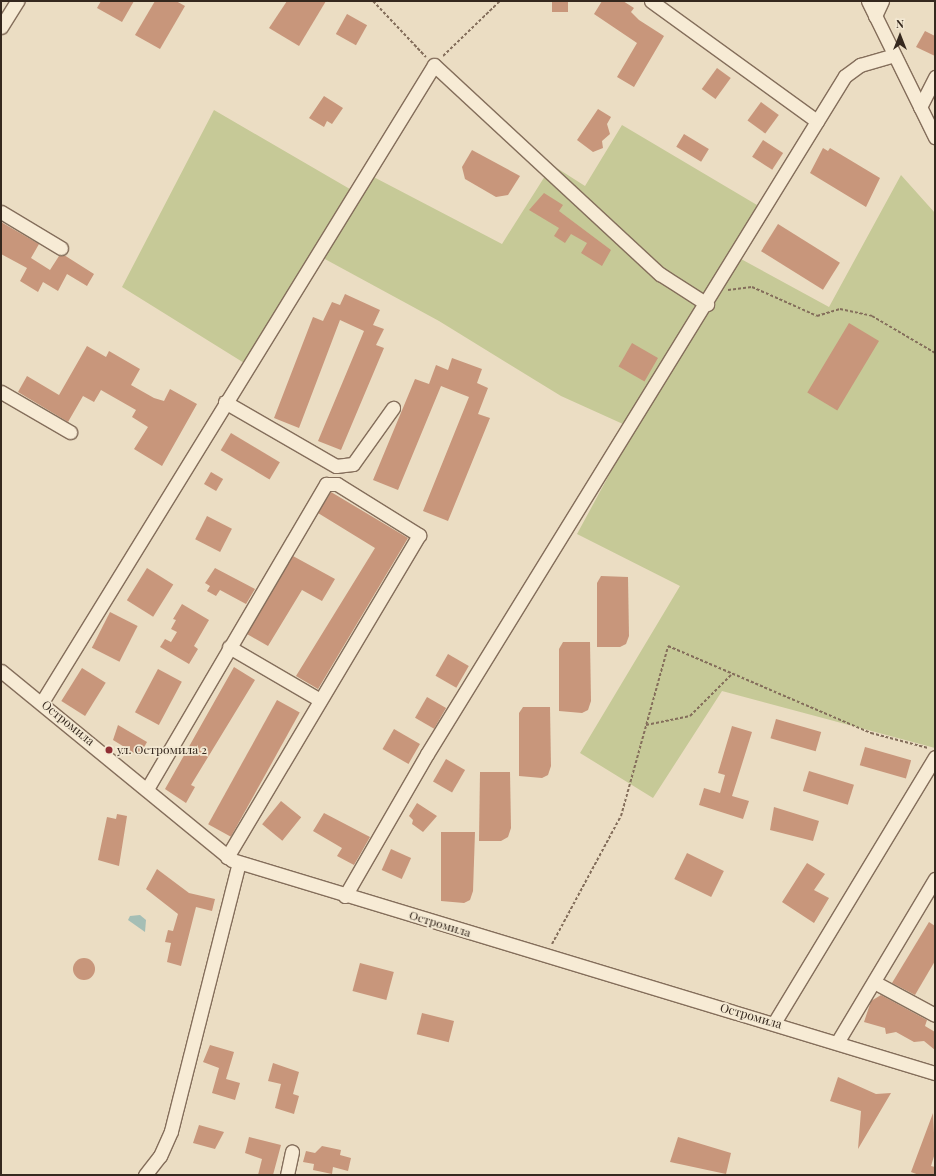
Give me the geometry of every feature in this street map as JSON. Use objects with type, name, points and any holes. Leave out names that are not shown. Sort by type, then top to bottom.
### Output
[{"type":"street","points":[[1,27],[17,1]]},
{"type":"street","points":[[650,1],[817,121]]},
{"type":"street","points":[[868,1],[935,137]]},
{"type":"street","points":[[875,16],[882,1]]},
{"type":"street","points":[[345,896],[427,754],[707,304],[845,76],[860,65],[894,55]]},
{"type":"street","points":[[42,702],[225,402],[434,65],[660,274],[707,304]]},
{"type":"street","points":[[920,107],[935,77]]},
{"type":"street","points":[[1,212],[61,248]]},
{"type":"street","points":[[1,392],[70,432]]},
{"type":"street","points":[[225,402],[336,466],[353,464],[393,408]]},
{"type":"street","points":[[148,789],[229,647],[326,484],[337,484],[419,535],[227,857]]},
{"type":"street","points":[[229,647],[320,700]]},
{"type":"street","name":"Остромила","points":[[1,671],[42,702],[148,789],[227,857],[239,863],[345,896],[838,1042],[935,1073]]},
{"type":"street","points":[[774,1023],[935,757]]},
{"type":"street","points":[[145,1175],[160,1156],[171,1131],[239,863]]},
{"type":"street","points":[[838,1042],[935,879]]},
{"type":"street","points":[[874,982],[935,1015]]},
{"type":"street","points":[[287,1175],[292,1152]]},
{"type":"path","points":[[373,1],[434,65],[500,1]]},
{"type":"path","points":[[707,304],[727,290],[752,287],[817,316],[840,309],[872,316],[935,353]]},
{"type":"path","points":[[546,956],[621,816],[668,646],[731,675],[871,733],[915,747],[935,748]]},
{"type":"path","points":[[646,725],[690,716],[731,675]]},
{"type":"green space","points":[[214,110],[355,192],[366,173],[502,244],[552,165],[585,186],[622,125],[757,205],[741,259],[829,307],[901,175],[935,213],[935,748],[722,691],[653,798],[580,753],[680,586],[577,534],[634,429],[561,396],[439,321],[323,258],[249,366],[122,287]]},
{"type":"water","points":[[140,915],[146,920],[145,932],[128,920],[130,916]]},
{"type":"building","points":[[101,1],[134,1],[122,22],[97,8]]},
{"type":"building","points":[[155,1],[176,1],[185,6],[160,49],[135,35]]},
{"type":"building","points":[[287,1],[326,1],[299,46],[269,28]]},
{"type":"building","points":[[552,1],[568,1],[568,12],[552,12]]},
{"type":"building","points":[[602,1],[623,1],[634,8],[631,12],[639,20],[664,36],[634,87],[617,77],[637,43],[594,14]]},
{"type":"building","points":[[347,14],[367,25],[356,45],[336,34]]},
{"type":"building","points":[[925,31],[935,36],[935,56],[916,47]]},
{"type":"building","points":[[717,68],[731,78],[715,99],[702,89]]},
{"type":"building","points":[[324,96],[343,108],[332,124],[327,121],[324,127],[309,118]]},
{"type":"building","points":[[761,102],[779,115],[765,134],[747,121]]},
{"type":"building","points":[[598,109],[611,117],[607,124],[610,134],[602,141],[603,148],[593,152],[577,140]]},
{"type":"building","points":[[684,134],[709,149],[701,162],[676,147]]},
{"type":"building","points":[[763,140],[783,153],[772,170],[752,157]]},
{"type":"building","points":[[823,148],[828,151],[830,148],[880,178],[866,207],[810,173]]},
{"type":"building","points":[[472,150],[520,176],[508,195],[496,197],[465,179],[462,167]]},
{"type":"building","points":[[544,193],[563,205],[559,211],[611,250],[602,266],[581,253],[587,243],[571,234],[565,243],[554,236],[559,228],[529,210]]},
{"type":"building","points":[[1,222],[39,244],[31,258],[50,270],[59,256],[64,255],[94,274],[87,286],[67,274],[58,291],[43,282],[38,292],[20,281],[27,268],[1,254]]},
{"type":"building","points":[[778,224],[840,263],[823,290],[761,251]]},
{"type":"building","points":[[345,294],[380,310],[373,325],[384,329],[376,345],[384,348],[341,450],[318,441],[364,331],[340,320],[299,428],[274,418],[313,317],[323,321],[332,302],[340,305]]},
{"type":"building","points":[[849,323],[879,341],[837,410],[807,392]]},
{"type":"building","points":[[632,343],[658,358],[644,381],[618,366]]},
{"type":"building","points":[[87,346],[106,357],[109,351],[140,369],[131,385],[154,398],[164,401],[170,389],[197,404],[162,466],[134,449],[148,427],[132,417],[136,410],[101,390],[94,402],[83,396],[68,422],[18,392],[27,376],[59,395]]},
{"type":"building","points":[[452,358],[482,369],[477,383],[488,388],[478,414],[490,418],[448,521],[423,511],[469,397],[441,386],[398,490],[373,480],[415,379],[429,384],[436,365],[448,370]]},
{"type":"building","points":[[231,433],[280,462],[270,480],[221,450]]},
{"type":"building","points":[[211,472],[223,479],[216,491],[204,484]]},
{"type":"building","points":[[331,492],[408,538],[318,689],[296,676],[375,548],[318,513]]},
{"type":"building","points":[[207,516],[232,529],[220,552],[195,539]]},
{"type":"building","points":[[293,556],[335,579],[322,601],[302,590],[268,646],[247,634]]},
{"type":"building","points":[[147,568],[173,584],[153,617],[127,600]]},
{"type":"building","points":[[215,568],[255,589],[246,604],[220,590],[216,596],[207,591],[210,586],[205,583]]},
{"type":"building","points":[[601,576],[628,577],[629,636],[626,644],[620,647],[597,647],[597,583]]},
{"type":"building","points":[[182,604],[209,620],[194,646],[198,649],[189,664],[160,647],[165,639],[171,642],[177,632],[171,629],[176,620],[173,619]]},
{"type":"building","points":[[110,612],[138,626],[119,662],[92,648]]},
{"type":"building","points":[[563,642],[590,642],[591,701],[588,710],[582,713],[559,711],[559,649]]},
{"type":"building","points":[[448,654],[469,666],[456,688],[436,676]]},
{"type":"building","points":[[234,667],[255,680],[191,785],[195,787],[186,803],[165,789]]},
{"type":"building","points":[[82,668],[106,683],[85,716],[61,701]]},
{"type":"building","points":[[158,669],[182,682],[159,725],[135,712]]},
{"type":"building","points":[[427,697],[446,708],[434,729],[415,718]]},
{"type":"building","points":[[277,700],[300,713],[231,837],[208,824]]},
{"type":"building","points":[[523,707],[550,707],[551,766],[548,775],[542,778],[519,776],[519,713]]},
{"type":"building","points":[[776,719],[821,732],[816,751],[770,738]]},
{"type":"building","points":[[118,725],[147,742],[139,756],[113,740]]},
{"type":"building","points":[[732,726],[752,732],[732,796],[749,801],[743,819],[699,805],[704,788],[720,793],[725,775],[718,773]]},
{"type":"building","points":[[394,729],[420,744],[408,764],[382,749]]},
{"type":"building","points":[[865,747],[911,760],[906,778],[860,765]]},
{"type":"building","points":[[446,759],[465,770],[452,793],[433,782]]},
{"type":"building","points":[[809,771],[854,785],[848,805],[803,791]]},
{"type":"building","points":[[480,772],[510,772],[511,828],[508,837],[501,841],[479,841]]},
{"type":"building","points":[[281,801],[301,817],[282,841],[262,824]]},
{"type":"building","points":[[417,803],[437,816],[423,832],[412,824],[413,820],[409,816]]},
{"type":"building","points":[[774,807],[819,821],[813,841],[770,830]]},
{"type":"building","points":[[324,813],[370,837],[354,865],[337,856],[342,848],[313,831]]},
{"type":"building","points":[[117,814],[127,816],[119,866],[98,860],[107,817],[116,819]]},
{"type":"building","points":[[441,832],[475,832],[473,891],[470,900],[464,903],[441,901]]},
{"type":"building","points":[[391,849],[411,858],[402,879],[382,870]]},
{"type":"building","points":[[687,853],[724,871],[711,897],[674,879]]},
{"type":"building","points":[[807,863],[825,874],[814,890],[829,898],[814,923],[782,902]]},
{"type":"building","points":[[157,869],[189,893],[215,899],[212,911],[196,907],[181,966],[167,962],[171,943],[165,942],[168,930],[173,931],[178,914],[146,889]]},
{"type":"building","points":[[929,922],[935,926],[935,961],[915,995],[892,983]]},
{"type":"building","points":[[84,958],[92,961],[95,969],[92,977],[84,980],[76,977],[73,969],[76,961]]},
{"type":"building","points":[[360,963],[394,972],[386,1000],[352,991]]},
{"type":"building","points":[[881,995],[927,1020],[925,1026],[935,1032],[935,1050],[924,1041],[914,1042],[896,1032],[886,1034],[885,1028],[864,1022],[871,1001]]},
{"type":"building","points":[[422,1013],[454,1021],[449,1042],[417,1034]]},
{"type":"building","points":[[210,1045],[234,1052],[226,1079],[240,1083],[235,1100],[212,1093],[219,1068],[203,1062]]},
{"type":"building","points":[[273,1063],[299,1072],[293,1094],[299,1096],[294,1114],[275,1108],[281,1084],[268,1081]]},
{"type":"building","points":[[838,1077],[876,1094],[891,1093],[858,1149],[861,1111],[830,1101]]},
{"type":"building","points":[[933,1113],[935,1153],[931,1166],[935,1167],[935,1175],[919,1175],[911,1172]]},
{"type":"building","points":[[199,1125],[224,1132],[215,1149],[193,1143]]},
{"type":"building","points":[[249,1137],[281,1145],[273,1175],[258,1175],[262,1159],[245,1153]]},
{"type":"building","points":[[678,1137],[731,1153],[726,1174],[670,1162]]},
{"type":"building","points":[[322,1146],[341,1150],[340,1155],[351,1158],[348,1171],[333,1167],[332,1174],[313,1170],[314,1164],[303,1162],[306,1151],[315,1153]]},
{"type":"place","name":"ул. Остромила 2","points":[[109,750]]}]
